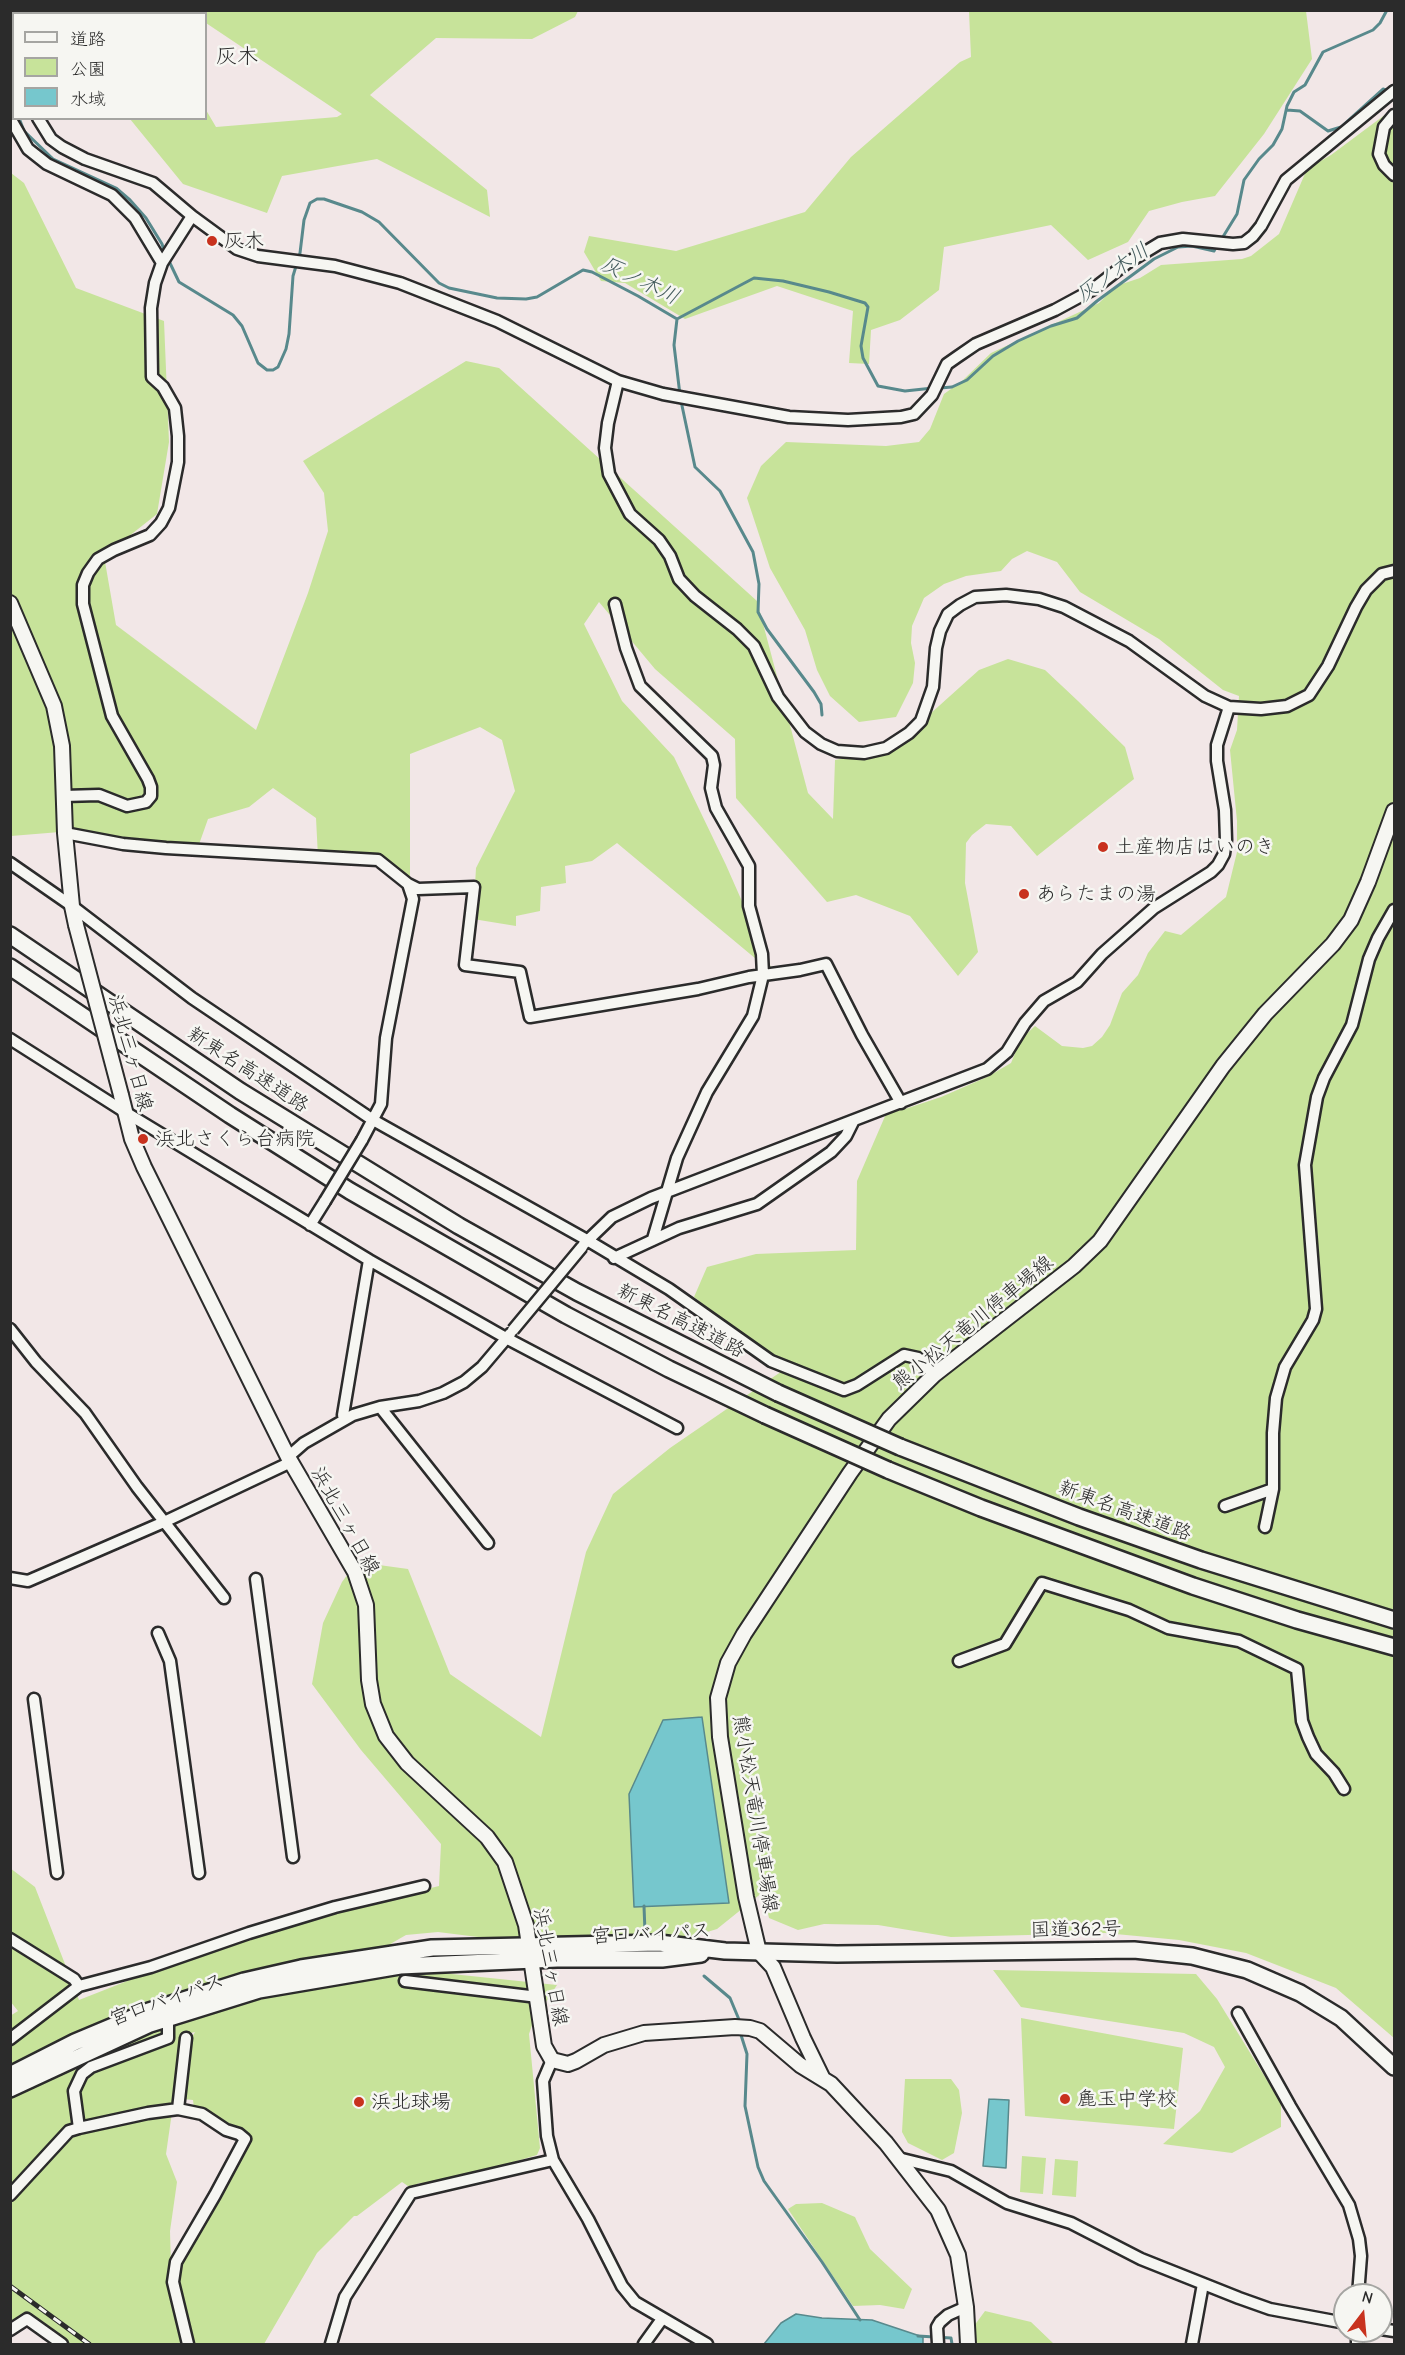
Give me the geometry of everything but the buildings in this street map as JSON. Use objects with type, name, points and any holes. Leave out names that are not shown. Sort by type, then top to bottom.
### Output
[{"type":"highway","name":"新東名高速道路","points":[[10,935],[240,1091],[449,1221],[577,1292],[778,1393],[900,1447],[1079,1517],[1156,1545],[1395,1620]]},
{"type":"highway","points":[[10,968],[230,1115],[446,1248],[607,1336],[765,1415],[888,1470],[981,1508],[1193,1586],[1297,1620],[1395,1647]]},
{"type":"highway","name":"宮口バイパス","points":[[11,2083],[168,2018],[260,1990],[339,1975],[400,1966],[659,1943],[725,1951]]},
{"type":"highway","name":"宮口バイパス","points":[[11,2083],[75,2042],[149,2011],[244,1981],[301,1968],[432,1948],[531,1953]]},
{"type":"highway","name":"国道362号","points":[[725,1951],[837,1954],[1134,1950],[1192,1956],[1247,1970],[1300,1993],[1341,2018],[1395,2067]]},
{"type":"main road","name":"浜北三ヶ日線","points":[[10,603],[54,706],[62,746],[65,833],[72,906],[132,1139],[290,1459],[355,1572],[366,1605],[369,1680],[373,1704],[386,1736],[407,1763],[487,1838],[505,1862],[526,1925],[544,2046],[552,2060]]},
{"type":"main road","name":"熊小松天竜川停車場線","points":[[823,2079],[802,2037],[773,1967],[759,1952],[746,1897],[720,1737],[718,1698],[728,1663],[744,1634],[889,1419],[934,1375],[1074,1266],[1100,1241],[1223,1066],[1265,1014],[1333,944],[1351,920],[1395,811]]},
{"type":"main road","points":[[552,2060],[568,2064],[604,2045],[631,2036],[745,2027],[760,2031],[800,2065],[831,2084],[898,2158],[938,2210],[958,2255],[966,2307],[968,2344]]},
{"type":"street","points":[[39,120],[51,139],[62,147],[86,159],[153,183],[192,216],[237,249],[249,254],[371,274],[410,286],[497,321],[618,381],[663,394],[789,417],[815,419],[902,417],[914,414],[932,395],[947,364],[976,344],[1055,310],[1092,290],[1127,262],[1160,243],[1183,239],[1244,243],[1261,226],[1286,180],[1395,92]]},
{"type":"street","points":[[1395,115],[1384,127],[1379,154],[1384,165],[1395,175]]},
{"type":"street","points":[[10,118],[28,149],[47,164],[112,195],[135,218],[163,261]]},
{"type":"street","points":[[64,796],[99,795],[127,806],[146,802],[151,796],[148,779],[112,716],[83,604],[83,585],[98,559],[150,535],[161,523],[169,507],[178,462],[178,436],[175,408],[163,387],[152,377],[151,308],[155,283],[163,261],[192,216]]},
{"type":"street","points":[[618,381],[608,423],[605,448],[609,474],[630,514],[659,540],[679,579],[695,596],[737,629],[754,646],[778,697],[805,732],[821,744],[837,751],[864,753],[886,748],[909,733],[921,721],[933,687],[936,648],[940,631],[948,615],[975,597],[1006,595],[1039,599],[1064,606],[1129,641],[1205,696],[1229,706],[1249,709],[1276,708],[1295,704],[1309,695],[1328,666],[1366,590],[1382,574],[1395,571]]},
{"type":"street","points":[[615,604],[626,648],[640,686],[712,756],[714,765],[711,788],[716,808],[750,866],[750,906],[762,954],[763,975],[753,1016],[707,1092],[677,1158],[653,1239]]},
{"type":"street","points":[[10,1578],[28,1581],[164,1522],[290,1459],[304,1443],[345,1418],[380,1407],[419,1401],[443,1393],[464,1382],[482,1368],[585,1243],[612,1217],[667,1192],[987,1069],[1007,1052],[1035,1010],[1044,1001],[1077,982],[1102,954],[1154,908],[1211,872],[1218,865],[1224,854],[1226,840],[1225,810],[1216,746],[1229,706]]},
{"type":"street","points":[[65,833],[123,844],[166,848],[378,860],[408,884],[418,889],[474,887],[465,965],[520,972],[530,1017],[698,989],[826,964],[862,1035],[901,1102]]},
{"type":"street","points":[[10,863],[72,906],[192,998],[374,1120],[693,1305],[771,1361],[838,1389],[850,1389],[904,1355],[918,1358],[934,1375]]},
{"type":"street","points":[[310,1225],[374,1120],[381,1104],[386,1038],[413,899],[408,884]]},
{"type":"street","points":[[1265,1527],[1272,1489],[1276,1398],[1286,1367],[1313,1320],[1316,1308],[1305,1165],[1317,1096],[1352,1025],[1369,959],[1395,910]]},
{"type":"street","points":[[10,1039],[125,1112],[369,1260],[509,1334],[677,1428]]},
{"type":"street","points":[[615,1258],[653,1239],[711,1216],[757,1204],[831,1152],[846,1136],[854,1120]]},
{"type":"street","points":[[345,1418],[343,1415],[369,1260]]},
{"type":"street","points":[[10,1329],[36,1362],[85,1413],[164,1522],[224,1598]]},
{"type":"street","points":[[380,1407],[488,1543]]},
{"type":"street","points":[[1225,1506],[1272,1489]]},
{"type":"street","points":[[256,1579],[293,1857]]},
{"type":"street","points":[[959,1661],[1005,1644],[1042,1583],[1129,1610],[1168,1628],[1239,1641],[1297,1669],[1302,1721],[1308,1737],[1316,1754],[1334,1773],[1344,1789]]},
{"type":"street","points":[[158,1633],[170,1661],[199,1873]]},
{"type":"street","points":[[34,1699],[57,1873]]},
{"type":"street","points":[[10,2039],[79,1986],[151,1967],[336,1906],[424,1886]]},
{"type":"street","points":[[10,1939],[74,1979],[79,1986]]},
{"type":"street","points":[[405,1981],[538,1997]]},
{"type":"street","points":[[1238,2013],[1349,2205],[1359,2240],[1361,2256],[1359,2283]]},
{"type":"street","points":[[78,2128],[74,2091],[82,2074],[91,2067],[168,2038],[168,2018]]},
{"type":"street","points":[[178,2109],[186,2038]]},
{"type":"street","points":[[552,2060],[543,2081],[547,2136],[553,2160],[588,2218],[622,2286],[635,2301],[707,2344]]},
{"type":"street","points":[[10,2194],[69,2131],[78,2128],[178,2109],[202,2114],[245,2139],[176,2262],[173,2282],[188,2344]]},
{"type":"street","points":[[898,2158],[907,2158],[951,2171],[1007,2203],[1071,2223],[1120,2250],[1203,2284],[1270,2309],[1333,2321]]},
{"type":"street","points":[[332,2344],[345,2297],[411,2193],[553,2160]]},
{"type":"street","points":[[1192,2344],[1203,2284]]},
{"type":"street","points":[[938,2344],[937,2331],[940,2322],[948,2315],[966,2307]]},
{"type":"street","points":[[10,2330],[27,2319],[62,2344]]},
{"type":"street","points":[[644,2344],[662,2319]]},
{"type":"green space","points":[[20,11],[161,11],[161,12]]},
{"type":"green space","points":[[187,11],[578,11],[575,17],[532,39],[436,38],[370,95],[487,190],[490,217],[377,159],[282,176],[267,213],[183,184],[131,120],[207,120],[207,112],[216,127],[337,117],[342,114],[207,24],[207,12]]},
{"type":"green space","points":[[969,11],[1306,11],[1312,59],[1264,134],[1215,196],[1149,211],[1128,242],[1088,260],[1051,225],[944,247],[939,290],[900,320],[871,330],[869,364],[849,363],[853,311],[777,286],[685,319],[625,283],[601,281],[584,252],[589,236],[676,251],[805,212],[851,157],[960,62],[971,57]]},
{"type":"green space","points":[[1394,108],[1394,2038],[1336,1988],[1246,1953],[1179,1940],[1105,1933],[951,1937],[878,1925],[824,1924],[798,1930],[769,1918],[763,1892],[717,1929],[694,1936],[552,1940],[494,1939],[438,1932],[406,1935],[392,1943],[381,1956],[423,1971],[557,1985],[533,2022],[529,2034],[540,2148],[537,2155],[436,2185],[419,2183],[411,2188],[402,2182],[354,2216],[317,2253],[264,2344],[192,2344],[178,2279],[179,2263],[249,2140],[194,2108],[193,2100],[183,2099],[187,2046],[195,2032],[183,2035],[166,2154],[177,2182],[170,2231],[171,2267],[184,2344],[70,2344],[31,2313],[11,2323],[10,2016],[18,2011],[10,2001],[10,1868],[35,1887],[79,2000],[249,1933],[439,1886],[441,1844],[361,1750],[312,1684],[323,1623],[342,1582],[357,1562],[408,1569],[450,1674],[541,1737],[586,1552],[613,1494],[670,1448],[785,1369],[694,1297],[707,1267],[756,1254],[856,1250],[857,1181],[889,1107],[905,1109],[941,1097],[987,1077],[1011,1063],[1021,1039],[1035,1026],[1062,1046],[1083,1048],[1092,1046],[1110,1025],[1122,993],[1138,975],[1148,953],[1165,931],[1181,935],[1226,897],[1237,852],[1237,821],[1230,750],[1237,730],[1239,696],[1223,690],[1159,639],[1080,592],[1057,562],[1027,551],[1012,559],[1001,571],[966,576],[944,584],[924,598],[912,626],[911,643],[915,663],[913,683],[896,717],[859,722],[830,696],[817,670],[805,630],[770,568],[747,498],[761,466],[786,442],[886,446],[919,442],[930,429],[944,394],[962,381],[991,353],[1099,303],[1116,286],[1140,278],[1161,265],[1242,259],[1251,256],[1279,234],[1307,169],[1331,155]]},
{"type":"green space","points":[[11,173],[24,183],[76,288],[164,321],[169,442],[157,514],[104,556],[116,625],[256,730],[308,593],[328,531],[324,493],[303,461],[466,361],[499,368],[757,601],[808,793],[833,819],[835,760],[891,749],[979,670],[1008,659],[1045,670],[1078,701],[1125,747],[1134,779],[1037,856],[1011,826],[986,824],[972,835],[966,843],[965,883],[978,952],[958,976],[910,916],[856,895],[827,902],[736,798],[735,739],[655,669],[599,602],[584,624],[622,701],[674,757],[726,865],[774,974],[617,843],[592,861],[565,866],[566,883],[541,887],[540,911],[516,916],[516,926],[473,919],[476,868],[515,791],[502,740],[480,727],[410,754],[410,882],[378,860],[318,857],[316,818],[273,788],[249,807],[208,819],[197,850],[60,832],[11,836]]},
{"type":"green space","points":[[993,1970],[1196,1974],[1217,1999],[1281,2103],[1281,2127],[1232,2153],[1163,2144],[1200,2111],[1225,2067],[1214,2047],[1184,2033],[1021,2007]]},
{"type":"green space","points":[[1021,2018],[1183,2048],[1174,2129],[1025,2116]]},
{"type":"green space","points":[[905,2079],[951,2079],[959,2090],[962,2113],[954,2153],[942,2160],[908,2143],[902,2132]]},
{"type":"green space","points":[[1022,2156],[1046,2158],[1043,2194],[1020,2192]]},
{"type":"green space","points":[[1055,2159],[1078,2161],[1076,2197],[1052,2195]]},
{"type":"green space","points":[[822,2203],[855,2217],[870,2249],[912,2289],[904,2309],[880,2305],[853,2306],[788,2209],[796,2204]]},
{"type":"green space","points":[[985,2311],[1031,2322],[1054,2344],[975,2344],[974,2326]]},
{"type":"water","points":[[702,1717],[729,1903],[634,1907],[629,1794],[663,1720]]},
{"type":"water","points":[[989,2099],[1009,2100],[1006,2168],[983,2166]]},
{"type":"water","points":[[796,2314],[822,2318],[872,2320],[923,2337],[923,2344],[764,2344],[781,2323]]},
{"type":"waterway","name":"灰ノ木川","points":[[1221,240],[1237,214],[1244,180],[1259,159],[1273,145],[1282,129],[1287,106],[1294,92],[1305,85],[1323,52],[1373,30],[1387,10]]},
{"type":"waterway","points":[[1287,110],[1300,111],[1328,131],[1341,127],[1383,89],[1386,90]]},
{"type":"waterway","name":"灰ノ木川","points":[[10,90],[12,96]]},
{"type":"waterway","name":"灰ノ木川","points":[[20,120],[24,131],[53,159],[116,188],[130,200],[146,218],[165,253]]},
{"type":"waterway","name":"灰ノ木川","points":[[168,259],[179,282],[233,315],[242,326],[258,363],[267,370],[278,367],[286,349],[293,276],[300,253],[304,220],[310,203],[317,199],[324,199],[362,212],[379,222],[439,283],[449,288],[497,298],[526,299],[537,297],[583,270],[592,272],[677,319]]},
{"type":"waterway","name":"灰ノ木川","points":[[940,388],[952,387],[967,380],[993,356],[1018,341],[1051,326],[1077,318],[1154,259],[1178,247],[1192,246],[1214,251],[1217,245]]},
{"type":"waterway","name":"灰ノ木川","points":[[677,319],[754,278],[783,281],[829,292],[865,303],[868,307],[861,346],[863,358],[878,386],[905,391],[933,388]]},
{"type":"waterway","points":[[677,319],[674,345],[680,395]]},
{"type":"waterway","points":[[681,401],[695,467],[720,491],[753,552],[759,584],[758,612],[767,629],[814,692],[821,704],[822,715]]},
{"type":"waterway","points":[[644,1906],[645,1932]]},
{"type":"waterway","points":[[704,1976],[730,1998],[740,2022]]},
{"type":"waterway","points":[[741,2035],[747,2054],[745,2106],[758,2167],[764,2181],[860,2320]]},
{"type":"waterway","points":[[918,2336],[951,2338],[952,2344]]},
{"type":"railway","points":[[10,2286],[89,2344]]},
{"type":"place","name":"灰木","points":[[212,241]]},
{"type":"place","name":"土産物店はいのき","points":[[1103,847]]},
{"type":"place","name":"あらたまの湯","points":[[1024,894]]},
{"type":"place","name":"浜北さくら台病院","points":[[143,1139]]},
{"type":"place","name":"麁玉中学校","points":[[1065,2099]]},
{"type":"place","name":"浜北球場","points":[[359,2102]]},
{"type":"district","name":"灰木","points":[[237,57]]}]
